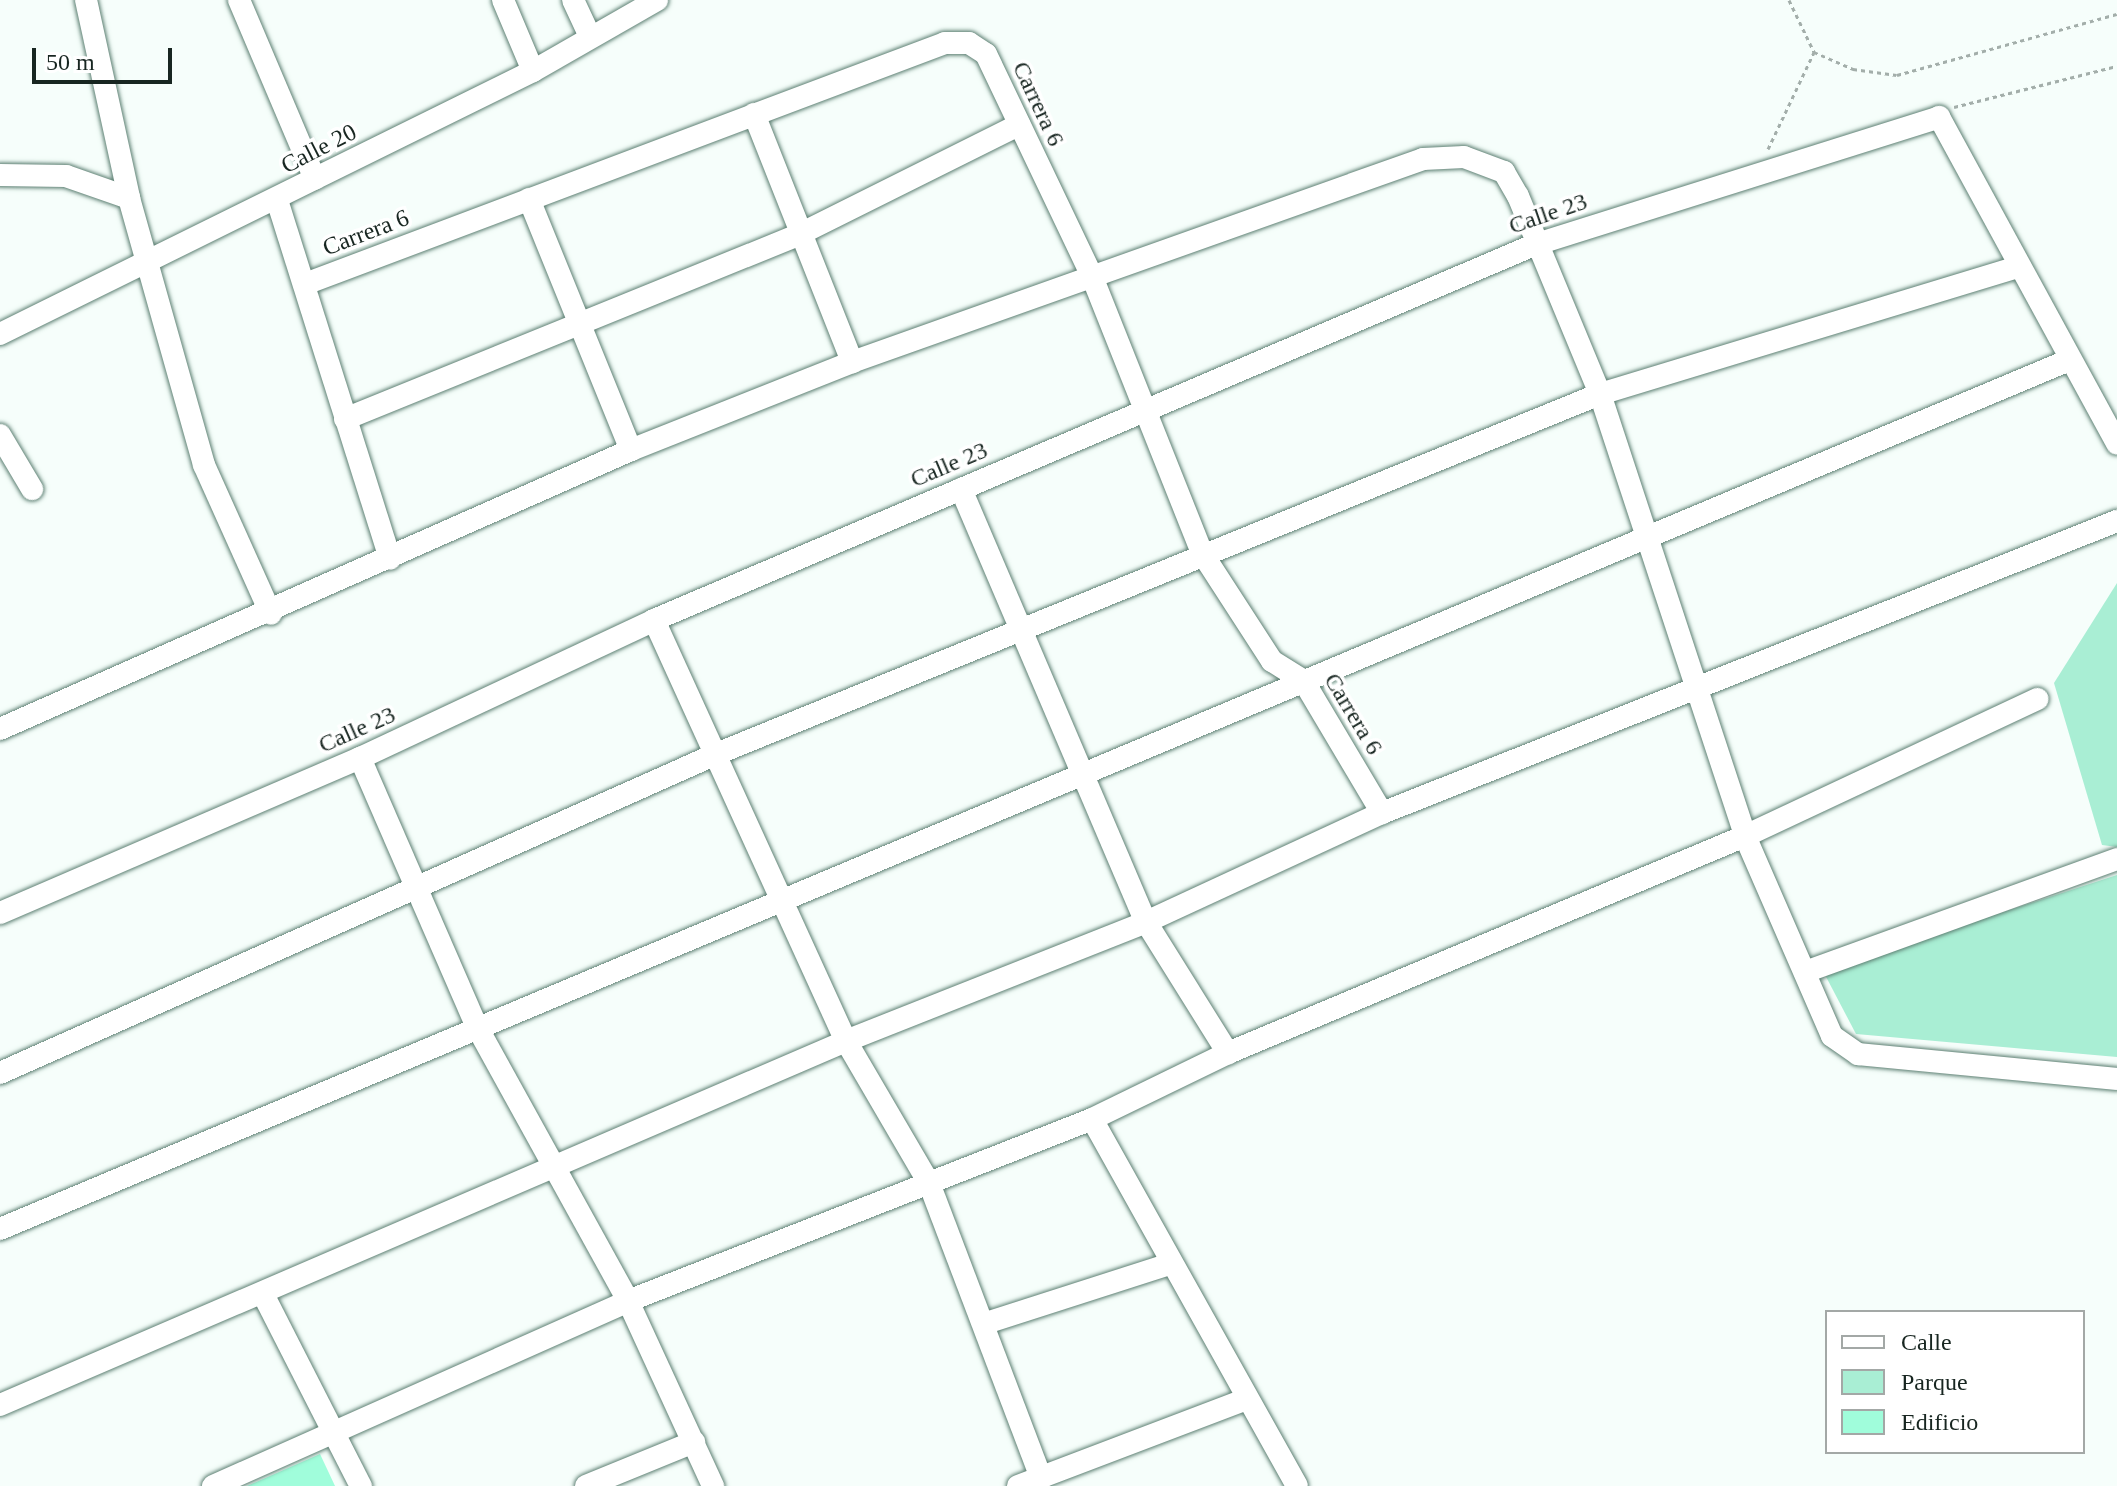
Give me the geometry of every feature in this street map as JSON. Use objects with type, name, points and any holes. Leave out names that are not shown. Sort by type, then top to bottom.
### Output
[{"type":"street","points":[[86,0],[129,198],[204,465],[271,614]]},
{"type":"street","points":[[239,0],[315,179]]},
{"type":"street","points":[[503,0],[533,71]]},
{"type":"street","points":[[573,0],[590,36]]},
{"type":"street","name":"Calle 20","points":[[0,334],[277,200],[533,71],[657,0]]},
{"type":"street","name":"Carrera 6","points":[[305,284],[945,43],[969,43],[986,54],[1091,274],[1141,409],[1202,553],[1272,661],[1303,680],[1382,813]]},
{"type":"street","points":[[754,114],[852,362]]},
{"type":"street","points":[[1939,117],[2016,268],[2117,444]]},
{"type":"street","name":"Calle 23","points":[[0,913],[360,758],[654,620],[1141,409],[1534,245],[1939,117]]},
{"type":"street","points":[[345,419],[800,234],[1019,125]]},
{"type":"street","points":[[0,729],[271,614],[631,450],[852,362],[1091,274],[1423,159],[1451,157],[1488,161],[1504,172],[1600,394],[1646,543],[1745,836],[1843,1049],[2117,1079]]},
{"type":"street","points":[[0,175],[66,176],[129,198]]},
{"type":"street","points":[[529,199],[582,321],[631,450]]},
{"type":"street","name":"Carrera 6","points":[[277,200],[390,559]]},
{"type":"street","points":[[0,1073],[415,893],[714,755],[1202,553],[1600,394],[2016,268]]},
{"type":"street","points":[[0,1229],[1303,680],[1646,543],[2067,361]]},
{"type":"street","points":[[0,435],[32,489]]},
{"type":"street","points":[[961,489],[1146,922],[1228,1053]]},
{"type":"street","points":[[0,1405],[846,1041],[1146,922],[1382,813],[1696,693],[2117,521]]},
{"type":"street","points":[[654,620],[846,1041],[929,1183],[986,1323],[1041,1478]]},
{"type":"street","points":[[213,1486],[628,1301],[1092,1119],[1228,1053],[1745,836],[2037,699]]},
{"type":"street","points":[[360,758],[415,893],[477,1027],[548,1167],[628,1301],[713,1486]]},
{"type":"street","points":[[1805,972],[2117,859]]},
{"type":"street","points":[[1092,1119],[1244,1400],[1297,1486]]},
{"type":"street","points":[[986,1323],[1170,1264]]},
{"type":"street","points":[[263,1294],[361,1486]]},
{"type":"street","points":[[1018,1486],[1244,1400]]},
{"type":"street","points":[[586,1486],[694,1442]]},
{"type":"path","points":[[1789,0],[1814,52],[1853,69],[1897,75],[2117,14]]},
{"type":"path","points":[[1756,174],[1814,52]]},
{"type":"path","points":[[1939,117],[1961,103],[2117,66]]},
{"type":"green space","points":[[2117,583],[2117,847],[2102,845],[2054,683]]},
{"type":"green space","points":[[2117,875],[2117,1057],[1856,1034],[1823,971]]},
{"type":"building","points":[[320,1454],[335,1486],[247,1486]]}]
